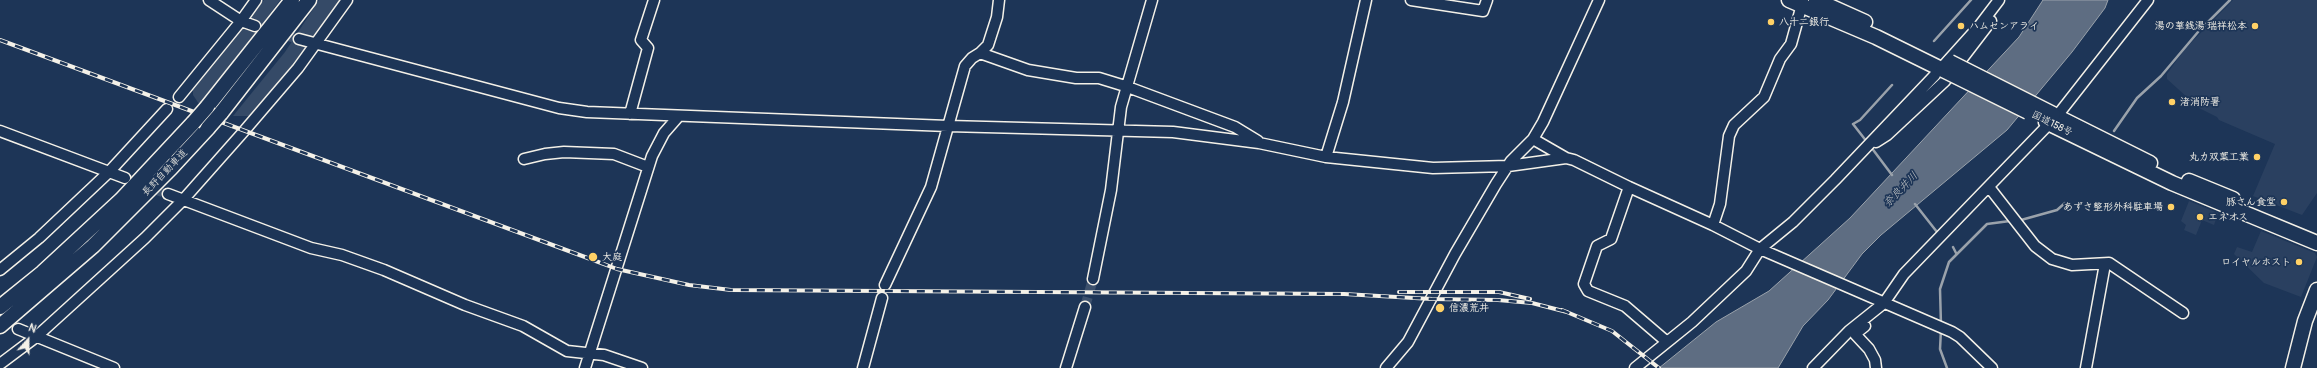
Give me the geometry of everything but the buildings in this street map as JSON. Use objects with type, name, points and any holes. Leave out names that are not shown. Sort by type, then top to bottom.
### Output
[{"type":"highway","name":"長野自動車道","points":[[0,307],[42,273],[121,200],[207,107],[292,0]]},
{"type":"highway","name":"長野自動車道","points":[[0,326],[93,246],[171,168],[221,113],[308,0]]},
{"type":"highway","name":"国道158号","points":[[1809,2],[1876,37],[1945,66],[2051,119],[2172,183],[2317,243]]},
{"type":"highway","name":"国道158号","points":[[2051,119],[2178,176],[2317,233]]},
{"type":"highway","points":[[2293,368],[2305,321],[2317,290]]},
{"type":"street","points":[[209,0],[241,21],[255,26]]},
{"type":"street","points":[[178,97],[241,21],[256,0]]},
{"type":"street","points":[[0,364],[36,337],[145,238],[183,200],[246,130],[316,43],[347,0]]},
{"type":"street","points":[[630,114],[630,107],[648,48],[641,40],[654,0]]},
{"type":"street","points":[[885,285],[931,187],[966,66],[972,58],[988,45],[997,17],[999,0]]},
{"type":"street","points":[[1093,278],[1108,204],[1125,86],[1152,0]]},
{"type":"street","points":[[1326,157],[1343,102],[1366,0]]},
{"type":"street","points":[[1411,0],[1483,11],[1487,0]]},
{"type":"street","points":[[1386,368],[1408,342],[1455,254],[1508,166],[1533,139],[1554,102],[1599,0]]},
{"type":"street","points":[[1635,368],[1715,302],[1746,271],[1945,66],[1999,0]]},
{"type":"street","points":[[1862,150],[1887,134],[1945,81],[2006,0]]},
{"type":"street","points":[[1813,368],[1880,302],[1904,274],[1989,187],[2051,119],[2148,0]]},
{"type":"street","points":[[1710,223],[1720,204],[1729,136],[1734,125],[1764,97],[1780,59],[1791,44],[1809,2]]},
{"type":"street","points":[[299,39],[559,108],[678,117],[1173,132],[1259,143],[1326,157],[1433,168],[1508,166],[1566,158]]},
{"type":"street","points":[[980,53],[1028,70],[1076,78],[1099,78],[1125,86],[1235,127],[1259,143]]},
{"type":"street","points":[[0,270],[39,238],[109,172],[167,109]]},
{"type":"street","points":[[585,368],[648,167],[664,133],[678,117]]},
{"type":"street","points":[[0,131],[125,178]]},
{"type":"street","points":[[1533,139],[1566,158],[1574,160],[1629,187],[1710,223],[1764,251],[1960,337],[1992,368]]},
{"type":"street","points":[[524,159],[545,154],[564,152],[614,154],[648,167]]},
{"type":"street","points":[[1629,187],[1612,239],[1597,246],[1584,284],[1588,291],[1625,306],[1667,342]]},
{"type":"street","points":[[1989,187],[2035,246],[2052,259],[2072,265],[2110,263],[2183,313]]},
{"type":"street","points":[[168,194],[311,248],[342,255],[465,306],[523,326],[567,351],[604,356],[642,368]]},
{"type":"street","points":[[2086,368],[2105,264]]},
{"type":"street","points":[[863,368],[882,298]]},
{"type":"street","points":[[1066,368],[1085,306]]},
{"type":"street","points":[[1868,324],[1855,334],[1869,349],[1875,360],[1876,368]]},
{"type":"street","points":[[18,329],[114,368]]},
{"type":"shaded area","points":[[264,0],[280,0],[239,56],[199,104],[193,95],[193,89]]},
{"type":"shaded area","points":[[319,0],[343,0],[259,107],[249,116],[233,116],[285,52]]},
{"type":"shaded area","points":[[2233,0],[2317,0],[2317,193],[2302,215],[2253,196],[2275,144],[2219,120],[2217,117],[2199,108],[2167,79],[2167,74],[2184,50]]},
{"type":"shaded area","name":"エネオス","points":[[2189,201],[2218,213],[2214,225],[2202,220],[2196,235],[2184,230],[2186,225],[2181,221]]},
{"type":"shaded area","points":[[2261,231],[2315,253],[2317,257],[2301,297],[2264,283],[2234,254],[2237,247],[2252,252]]},
{"type":"water","name":"奈良井川","points":[[2043,0],[2108,0],[2105,8],[2072,52],[2007,130],[1881,235],[1862,254],[1828,300],[1803,326],[1778,368],[1659,368],[1716,322],[1769,291],[1850,218],[2019,37]]},
{"type":"waterway","points":[[1934,41],[1971,0]]},
{"type":"waterway","points":[[2204,26],[2230,0]]},
{"type":"waterway","points":[[2114,131],[2137,98],[2161,76],[2198,32]]},
{"type":"waterway","points":[[1867,142],[1853,124],[1860,120],[1892,85]]},
{"type":"waterway","points":[[1871,147],[1892,175]]},
{"type":"waterway","points":[[2021,220],[2057,210],[2065,203]]},
{"type":"waterway","points":[[1915,204],[1937,232]]},
{"type":"waterway","points":[[1941,325],[1940,289],[1949,262],[1987,224],[2010,221]]},
{"type":"waterway","points":[[1953,247],[1956,253]]},
{"type":"waterway","points":[[1941,330],[1940,349],[1947,368]]},
{"type":"tunnel","points":[[255,26],[299,39]]},
{"type":"tunnel","points":[[125,178],[168,194]]},
{"type":"tunnel","points":[[1085,307],[1093,279]]},
{"type":"railway","points":[[0,40],[617,269],[689,285],[731,290],[1344,294],[1432,299],[1498,300],[1532,303],[1567,312]]},
{"type":"railway","points":[[1399,292],[1499,292],[1530,299]]},
{"type":"railway","points":[[1562,310],[1612,331],[1659,368]]},
{"type":"place","name":"八十二銀行","points":[[1771,22]]},
{"type":"place","name":"ハムセンアライ","points":[[1961,26]]},
{"type":"place","name":"湯の華銭湯 瑞祥松本","points":[[2255,26]]},
{"type":"place","name":"渚消防署","points":[[2172,102]]},
{"type":"place","name":"丸カ双葉工業","points":[[2257,157]]},
{"type":"place","name":"豚さん食堂","points":[[2284,202]]},
{"type":"place","name":"あずさ整形外科駐車場","points":[[2171,207]]},
{"type":"place","name":"エネオス","points":[[2200,217]]},
{"type":"place","name":"大庭","points":[[593,257]]},
{"type":"place","name":"ロイヤルホスト","points":[[2299,262]]},
{"type":"place","name":"信濃荒井","points":[[1440,308]]}]
